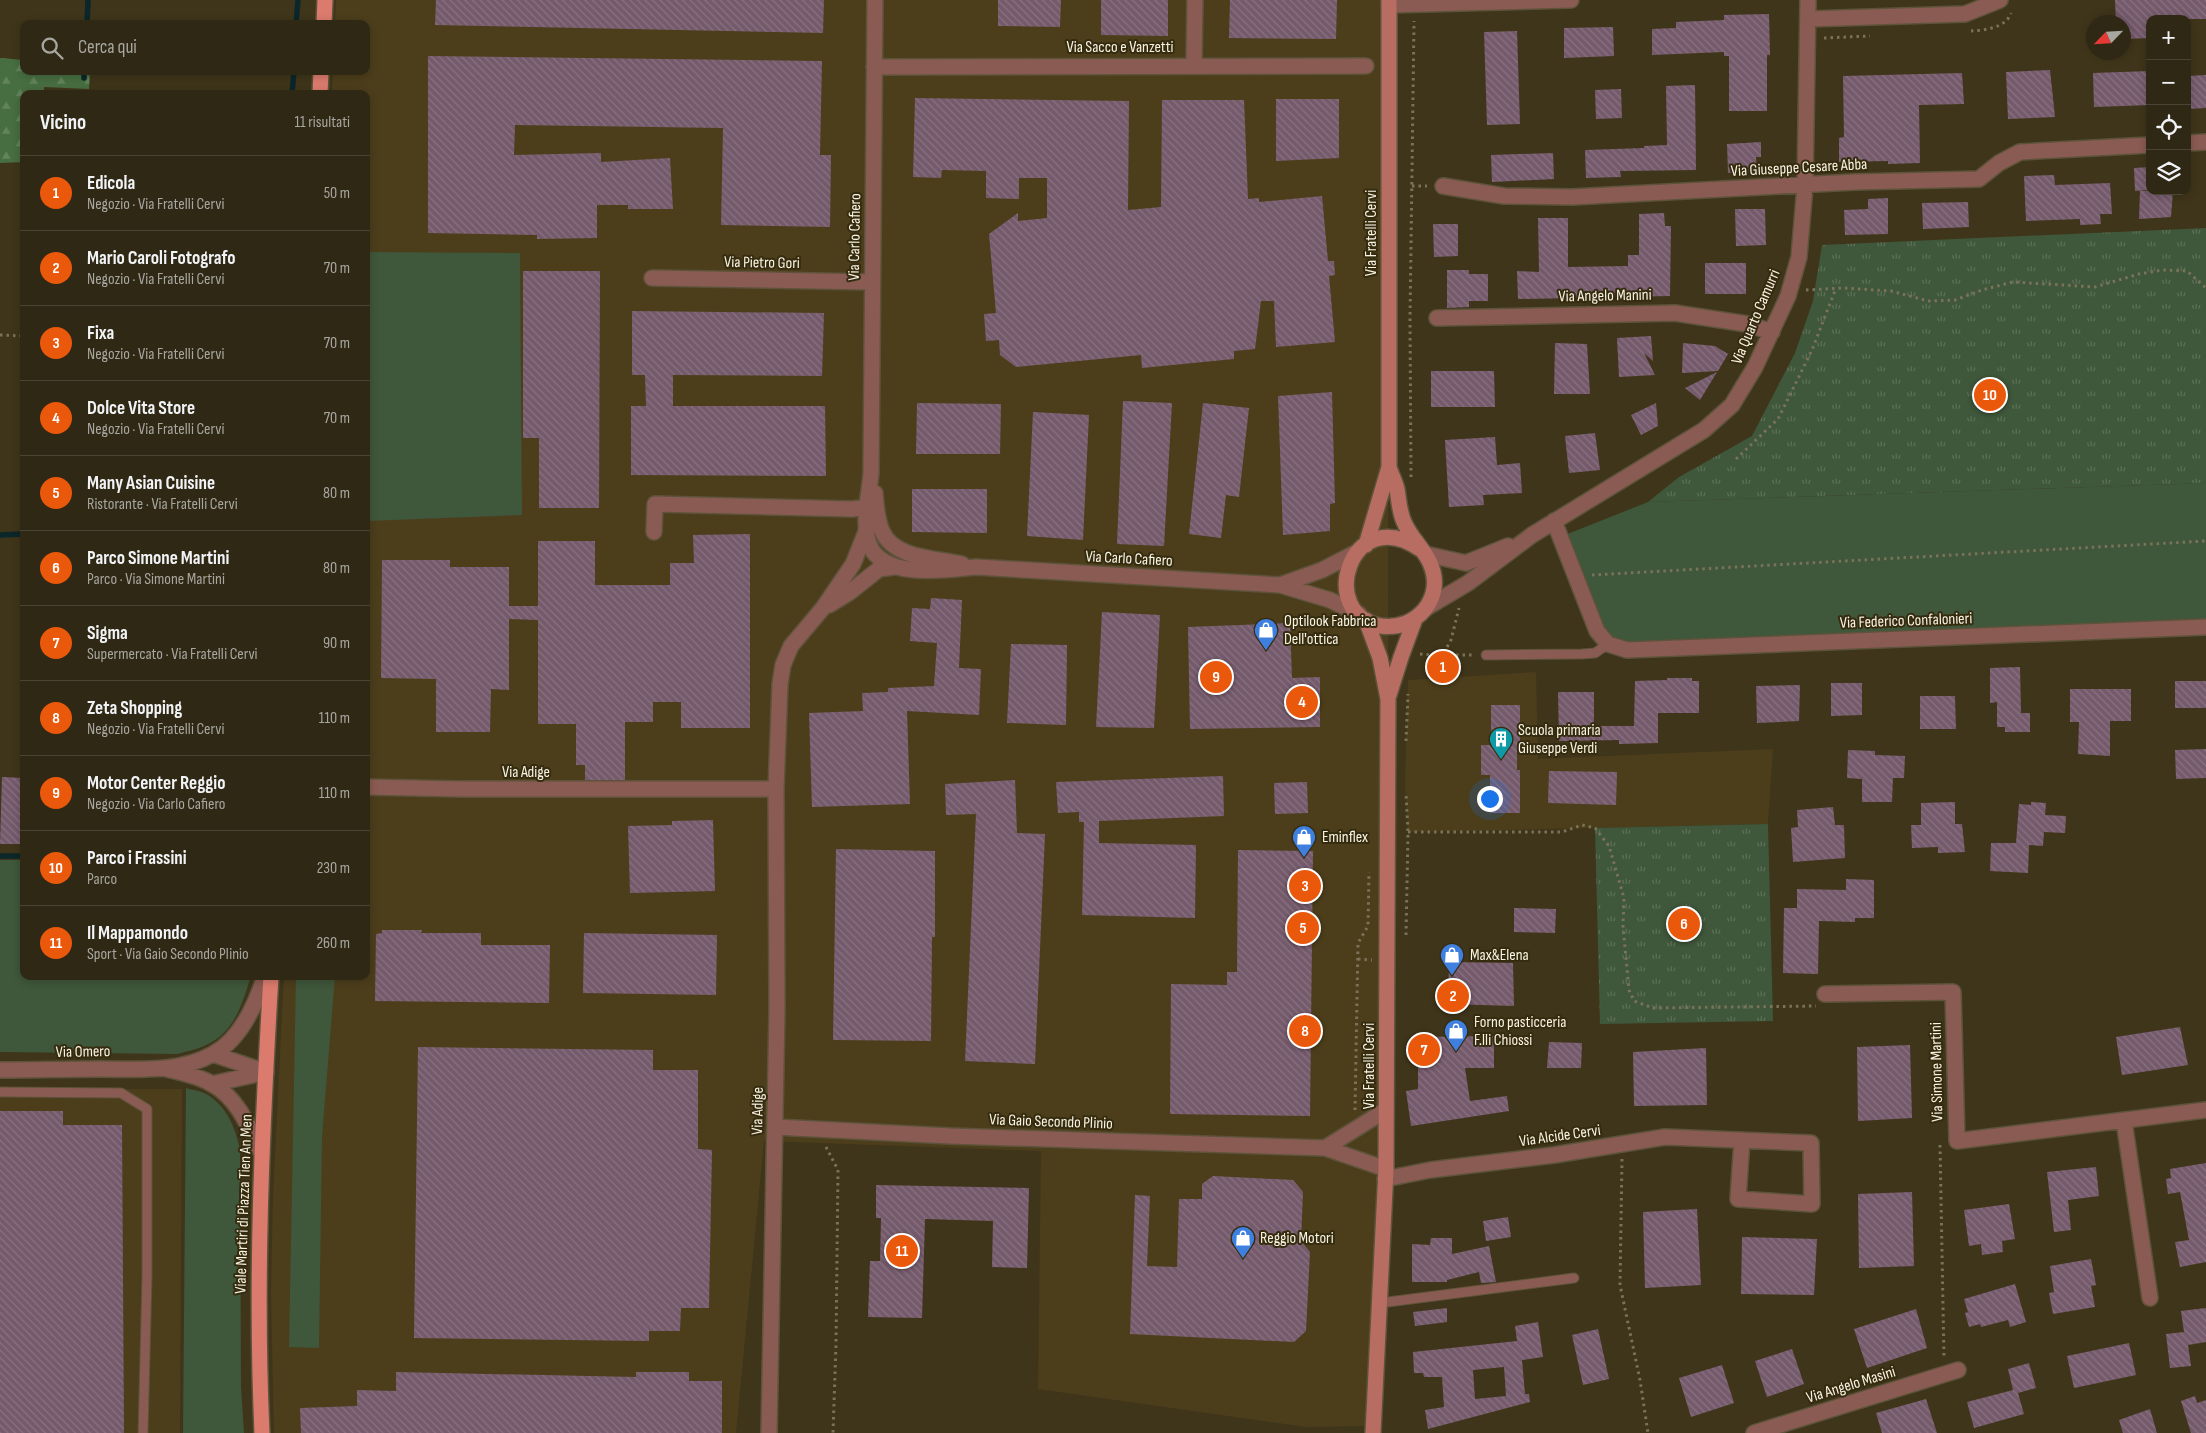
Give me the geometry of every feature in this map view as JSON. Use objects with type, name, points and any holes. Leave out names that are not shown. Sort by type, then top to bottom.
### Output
[{"type":"main road","points":[[324,20],[325,0]]},
{"type":"main road","name":"Via Fratelli Cervi","points":[[1373,1433],[1385,1174],[1388,699],[1380,658],[1362,617],[1350,603],[1346,583],[1350,563],[1362,548],[1389,467],[1389,3]]},
{"type":"main road","points":[[320,90],[321,75]]},
{"type":"main road","name":"Via Fratelli Cervi","points":[[1362,617],[1378,625],[1391,627],[1404,625],[1415,619],[1431,600],[1434,581],[1430,563],[1400,513],[1396,488],[1389,467]]},
{"type":"main road","points":[[1362,548],[1376,540],[1394,538],[1410,543],[1422,552]]},
{"type":"main road","name":"Via Fratelli Cervi","points":[[1388,699],[1415,619]]},
{"type":"main road","name":"Viale Martiri di Piazza Tien An Men","points":[[262,1433],[258,1293],[262,1154],[271,980]]},
{"type":"street","name":"Via Carlo Cafiero","points":[[875,0],[872,474],[867,529],[869,543],[874,552],[881,560],[894,567],[939,570],[976,567],[1280,585],[1330,600],[1362,617]]},
{"type":"street","points":[[1194,64],[1195,0]]},
{"type":"street","points":[[1389,3],[1571,0]]},
{"type":"street","name":"Via Quarto Camurri","points":[[1426,608],[1468,583],[1532,535],[1704,430],[1724,414],[1744,387],[1788,296],[1799,257],[1805,186],[1808,0]]},
{"type":"street","points":[[1808,19],[1965,14],[2000,0]]},
{"type":"street","name":"Via Sacco e Vanzetti","points":[[874,66],[1194,64],[1366,66]]},
{"type":"street","points":[[2191,143],[2206,142]]},
{"type":"street","name":"Via Giuseppe Cesare Abba","points":[[1443,186],[1504,196],[1572,197],[1855,182],[1979,179],[1999,163],[2020,152],[2146,145]]},
{"type":"street","name":"Via Pietro Gori","points":[[652,278],[872,282]]},
{"type":"street","name":"Via Angelo Manini","points":[[1437,318],[1675,313],[1747,324],[1772,332]]},
{"type":"street","name":"Via Carlo Cafiero","points":[[872,474],[882,531],[888,541],[902,551],[976,567]]},
{"type":"street","points":[[654,532],[655,504],[852,509],[868,507]]},
{"type":"street","points":[[1554,521],[1596,630],[1608,644]]},
{"type":"street","name":"Via Adige","points":[[769,1433],[772,1197],[776,1127],[776,789],[780,684],[783,665],[791,646],[823,608],[853,564],[867,529]]},
{"type":"street","name":"Via Quarto Camurri","points":[[1422,552],[1466,563],[1532,535]]},
{"type":"street","name":"Via Carlo Cafiero","points":[[1280,585],[1322,570],[1362,548]]},
{"type":"street","name":"Via Adige","points":[[823,608],[850,592],[879,569],[894,567]]},
{"type":"street","name":"Via Federico Confalonieri","points":[[1608,644],[1627,650],[1651,650],[2206,627]]},
{"type":"street","name":"Via Adige","points":[[370,787],[776,789]]},
{"type":"street","name":"Via Omero","points":[[0,1070],[166,1068],[213,1054],[238,1032],[251,1009],[263,980]]},
{"type":"street","name":"Via Simone Martini","points":[[1825,1000],[1953,992],[1956,1141],[2206,1110]]},
{"type":"street","points":[[213,1054],[266,1072]]},
{"type":"street","name":"Via Omero","points":[[166,1068],[212,1084],[243,1115],[262,1154]]},
{"type":"street","points":[[212,1084],[266,1072]]},
{"type":"street","points":[[1325,1148],[1386,1110]]},
{"type":"street","points":[[2124,1121],[2150,1298]]},
{"type":"street","name":"Via Gaio Secondo Plinio","points":[[776,1127],[968,1137],[1325,1148],[1385,1174]]},
{"type":"street","name":"Via Alcide Cervi","points":[[1385,1174],[1554,1155],[1665,1137],[1742,1140],[1811,1143],[1812,1204],[1738,1199],[1742,1140]]},
{"type":"street","name":"Via Angelo Masini","points":[[1754,1433],[1951,1372]]},
{"type":"lane","points":[[1486,655],[1595,653],[1608,644]]},
{"type":"lane","points":[[0,1092],[121,1093],[147,1109],[147,1277],[143,1433]]},
{"type":"lane","points":[[1380,1303],[1574,1278]]},
{"type":"path","points":[[1411,483],[1410,320],[1415,4]]},
{"type":"path","points":[[1800,290],[1836,288],[1891,291],[1928,301],[1955,300],[1982,290],[2013,282],[2095,287],[2139,274],[2163,270],[2187,271],[2206,288]]},
{"type":"path","points":[[1736,458],[1778,419],[1812,350],[1836,288]]},
{"type":"path","points":[[0,336],[20,336]]},
{"type":"path","points":[[1574,576],[2206,542]]},
{"type":"path","points":[[1402,653],[1442,656],[1451,640],[1468,583]]},
{"type":"path","points":[[1444,651],[1452,655],[1486,655]]},
{"type":"path","points":[[1406,745],[1408,689]]},
{"type":"path","points":[[1406,790],[1408,832],[1406,938]]},
{"type":"path","points":[[1408,832],[1562,832],[1582,825],[1595,828],[1609,846],[1624,898],[1623,926],[1629,990],[1634,1001],[1653,1008],[1825,1000]]},
{"type":"path","points":[[1355,1129],[1358,943],[1368,926],[1369,870]]},
{"type":"path","points":[[817,1129],[838,1170],[833,1433]]},
{"type":"path","points":[[1940,1142],[1951,1372]]},
{"type":"path","points":[[1621,1144],[1620,1285],[1640,1380],[1648,1433]]},
{"type":"shaded area","points":[[336,0],[1389,0],[1388,699],[1374,1426],[1306,1427],[1038,1389],[1041,1151],[764,1141],[736,1433],[274,1433],[271,1293],[273,1197],[284,980],[370,980],[370,90],[332,90],[333,75],[370,75],[370,20],[335,20]]},
{"type":"shaded area","points":[[1536,672],[1538,759],[1773,749],[1768,824],[1408,832],[1405,782],[1408,680]]},
{"type":"shaded area","points":[[0,1089],[182,1089],[180,1433],[0,1433]]},
{"type":"green space","points":[[0,58],[20,60],[20,75],[90,75],[89,89],[44,87],[44,90],[20,90],[20,162],[0,163]]},
{"type":"green space","points":[[2206,228],[2206,483],[1648,502],[1679,477],[1752,436],[1795,353],[1813,301],[1822,245]]},
{"type":"green space","points":[[370,252],[520,253],[522,515],[370,521]]},
{"type":"green space","points":[[2206,483],[2206,627],[1608,644],[1560,537],[1648,502]]},
{"type":"green space","points":[[1768,824],[1773,1021],[1600,1024],[1595,828]]},
{"type":"green space","points":[[0,860],[20,860],[20,980],[250,980],[236,1017],[223,1034],[201,1047],[178,1054],[0,1052]]},
{"type":"green space","points":[[296,980],[335,980],[322,1137],[319,1348],[289,1347]]},
{"type":"green space","points":[[186,1088],[206,1094],[221,1106],[230,1119],[240,1149],[241,1387],[244,1433],[183,1433]]},
{"type":"building","points":[[436,0],[824,0],[823,33],[435,25]]},
{"type":"building","points":[[998,0],[1061,0],[1060,27],[998,26]]},
{"type":"building","points":[[1101,0],[1168,0],[1168,36],[1101,35]]},
{"type":"building","points":[[1230,0],[1337,0],[1336,39],[1229,38]]},
{"type":"building","points":[[2115,0],[2206,0],[2206,19],[2191,19],[2191,15],[2146,15],[2146,38],[2131,39],[2131,15],[2116,15]]},
{"type":"building","points":[[1769,14],[1770,55],[1767,55],[1767,111],[1729,111],[1729,56],[1724,56],[1724,52],[1652,55],[1652,29],[1676,28],[1676,22],[1724,20],[1724,15]]},
{"type":"building","points":[[1613,27],[1614,56],[1564,58],[1564,28]]},
{"type":"building","points":[[1517,31],[1520,124],[1487,125],[1484,32]]},
{"type":"building","points":[[428,56],[822,61],[820,155],[831,155],[830,227],[721,225],[723,128],[515,125],[514,155],[601,153],[601,162],[670,158],[673,209],[628,209],[628,205],[597,205],[597,238],[537,239],[537,235],[428,233]]},
{"type":"building","points":[[2050,70],[2055,117],[2008,119],[2006,72]]},
{"type":"building","points":[[2146,71],[2146,105],[2094,107],[2093,73]]},
{"type":"building","points":[[1962,73],[1964,104],[1919,105],[1920,163],[1888,164],[1888,161],[1839,162],[1839,138],[1844,137],[1843,76]]},
{"type":"building","points":[[2206,75],[2206,108],[2191,109],[2191,76]]},
{"type":"building","points":[[1695,85],[1696,170],[1620,171],[1621,177],[1586,178],[1585,150],[1644,148],[1644,146],[1667,145],[1666,86]]},
{"type":"building","points":[[1621,89],[1622,118],[1596,119],[1595,90]]},
{"type":"building","points":[[915,98],[1129,101],[1128,210],[1161,207],[1162,100],[1244,100],[1248,199],[1259,198],[1259,202],[1322,196],[1328,261],[1334,261],[1335,275],[1329,276],[1335,342],[1276,347],[1274,301],[1261,301],[1255,349],[1234,351],[1234,359],[1142,368],[1141,355],[1016,367],[1000,355],[999,340],[986,341],[984,314],[996,313],[989,234],[1018,213],[1018,221],[1047,218],[1047,178],[1019,178],[1019,199],[986,198],[986,171],[942,170],[941,178],[913,177]]},
{"type":"building","points":[[1276,99],[1339,99],[1339,158],[1276,161]]},
{"type":"building","points":[[1761,142],[1761,157],[1756,157],[1757,172],[1728,173],[1727,144]]},
{"type":"building","points":[[1553,153],[1554,179],[1492,182],[1491,155]]},
{"type":"building","points":[[2146,167],[2146,190],[2135,191],[2134,168]]},
{"type":"building","points":[[2054,175],[2055,185],[2110,183],[2112,214],[2100,214],[2101,224],[2080,225],[2080,219],[2026,221],[2024,176]]},
{"type":"building","points":[[2140,191],[2146,191],[2146,195],[2173,195],[2171,217],[2139,219]]},
{"type":"building","points":[[1888,198],[1888,234],[1845,235],[1844,210],[1868,209],[1868,199]]},
{"type":"building","points":[[1968,202],[1969,227],[1923,229],[1922,203]]},
{"type":"building","points":[[1735,209],[1765,209],[1766,245],[1736,246]]},
{"type":"building","points":[[1664,213],[1665,226],[1671,226],[1670,296],[1518,299],[1517,271],[1539,272],[1538,218],[1568,218],[1568,267],[1628,266],[1628,255],[1639,255],[1639,214]]},
{"type":"building","points":[[1433,224],[1458,224],[1458,256],[1434,257]]},
{"type":"building","points":[[1705,263],[1746,263],[1746,294],[1705,294]]},
{"type":"building","points":[[1447,270],[1469,270],[1469,274],[1488,274],[1488,301],[1469,301],[1469,307],[1447,308]]},
{"type":"building","points":[[523,271],[600,271],[599,508],[539,508],[539,438],[523,438]]},
{"type":"building","points":[[632,311],[824,313],[822,376],[673,375],[673,406],[825,406],[826,476],[631,475],[631,406],[646,406],[645,375],[632,375]]},
{"type":"building","points":[[1651,336],[1653,361],[1644,353],[1655,375],[1619,377],[1617,338]]},
{"type":"building","points":[[1555,343],[1587,344],[1590,394],[1554,394]]},
{"type":"building","points":[[1683,343],[1715,346],[1728,354],[1718,371],[1682,373]]},
{"type":"building","points":[[1431,371],[1494,371],[1495,407],[1431,407]]},
{"type":"building","points":[[1717,372],[1700,400],[1685,388]]},
{"type":"building","points":[[1332,392],[1335,503],[1330,504],[1330,531],[1283,535],[1278,396]]},
{"type":"building","points":[[1123,401],[1172,403],[1164,546],[1117,544]]},
{"type":"building","points":[[917,403],[1001,404],[1000,454],[916,454]]},
{"type":"building","points":[[1203,403],[1249,408],[1239,497],[1226,495],[1221,538],[1189,534]]},
{"type":"building","points":[[1656,403],[1658,426],[1641,435],[1631,415]]},
{"type":"building","points":[[1033,412],[1089,415],[1083,540],[1027,536]]},
{"type":"building","points":[[1595,433],[1600,470],[1569,473],[1565,436]]},
{"type":"building","points":[[1495,437],[1497,465],[1520,463],[1522,493],[1483,495],[1484,505],[1449,507],[1445,440]]},
{"type":"building","points":[[912,489],[987,489],[987,533],[912,532]]},
{"type":"building","points":[[750,534],[750,728],[681,728],[681,702],[653,702],[653,722],[625,722],[625,780],[585,780],[585,765],[576,765],[576,724],[538,724],[538,620],[509,619],[509,690],[491,689],[490,732],[436,732],[436,679],[381,678],[382,560],[450,560],[450,567],[509,567],[509,606],[538,606],[538,541],[595,541],[595,585],[670,585],[670,563],[694,563],[693,535]]},
{"type":"building","points":[[931,598],[962,600],[959,668],[981,669],[979,715],[907,711],[910,804],[812,807],[809,713],[863,711],[862,693],[888,692],[888,688],[934,686],[937,643],[910,641],[912,608],[930,609]]},
{"type":"building","points":[[1102,612],[1160,615],[1154,728],[1096,727]]},
{"type":"building","points":[[1290,623],[1292,678],[1320,677],[1320,727],[1190,729],[1188,627]]},
{"type":"building","points":[[1011,644],[1067,645],[1066,725],[1007,723]]},
{"type":"building","points":[[2020,667],[2021,713],[2030,713],[2030,732],[2005,732],[2005,727],[1997,727],[1997,702],[1990,703],[1990,668]]},
{"type":"building","points":[[1667,678],[1692,678],[1692,681],[1699,681],[1699,713],[1658,713],[1658,743],[1619,744],[1619,740],[1559,741],[1558,692],[1594,692],[1594,726],[1634,726],[1635,681],[1667,680]]},
{"type":"building","points":[[2175,681],[2206,681],[2206,708],[2175,708]]},
{"type":"building","points":[[1831,683],[1862,683],[1862,715],[1831,716]]},
{"type":"building","points":[[1800,685],[1799,721],[1757,723],[1756,686]]},
{"type":"building","points":[[2070,689],[2131,689],[2131,721],[2110,721],[2110,756],[2078,754],[2079,722],[2070,722]]},
{"type":"building","points":[[1920,696],[1955,696],[1956,729],[1920,729]]},
{"type":"building","name":"Scuola primaria Giuseppe Verdi","points":[[1491,705],[1520,705],[1520,747],[1517,747],[1517,770],[1520,770],[1520,813],[1490,813],[1490,775],[1481,775],[1481,745],[1491,745]]},
{"type":"building","points":[[2206,749],[2206,778],[2176,779],[2175,750]]},
{"type":"building","points":[[1848,750],[1875,751],[1875,755],[1905,756],[1904,778],[1893,778],[1892,802],[1862,802],[1862,779],[1847,778]]},
{"type":"building","name":"Scuola primaria Giuseppe Verdi","points":[[1549,771],[1617,772],[1616,805],[1548,803]]},
{"type":"building","points":[[1223,776],[1224,816],[1099,821],[1099,843],[1196,845],[1195,918],[1082,915],[1084,822],[1079,822],[1079,812],[1058,813],[1056,782]]},
{"type":"building","points":[[2,777],[20,778],[20,844],[0,844]]},
{"type":"building","points":[[1015,780],[1017,833],[1045,834],[1035,1064],[965,1061],[976,814],[946,815],[945,784]]},
{"type":"building","points":[[1307,782],[1308,813],[1275,814],[1274,783]]},
{"type":"building","points":[[1955,802],[1955,824],[1962,824],[1965,852],[1938,853],[1938,847],[1912,848],[1911,825],[1921,825],[1921,803]]},
{"type":"building","points":[[2031,802],[2046,803],[2045,815],[2066,816],[2065,833],[2044,832],[2043,846],[2029,845],[2028,873],[1990,871],[1991,843],[2016,843],[2019,804],[2031,805]]},
{"type":"building","points":[[1833,807],[1835,825],[1844,825],[1845,858],[1793,862],[1791,828],[1798,827],[1797,810]]},
{"type":"building","points":[[713,820],[715,891],[630,893],[628,826],[672,825],[672,821]]},
{"type":"building","points":[[836,849],[935,851],[935,937],[932,937],[931,1041],[833,1040]]},
{"type":"building","points":[[1238,850],[1313,851],[1310,1116],[1170,1114],[1171,984],[1227,985],[1227,972],[1237,972]]},
{"type":"building","points":[[1846,879],[1874,880],[1874,918],[1855,918],[1855,922],[1819,921],[1818,974],[1783,973],[1784,908],[1797,908],[1797,889],[1846,890]]},
{"type":"building","points":[[1514,908],[1556,909],[1555,933],[1514,932]]},
{"type":"building","points":[[382,930],[422,930],[421,933],[481,933],[481,945],[550,945],[549,1003],[375,1001],[376,934],[382,933]]},
{"type":"building","points":[[584,933],[717,935],[716,995],[583,993]]},
{"type":"building","points":[[1449,962],[1513,963],[1514,1006],[1448,1004]]},
{"type":"building","points":[[2180,1027],[2188,1065],[2122,1075],[2116,1037]]},
{"type":"building","points":[[1494,1036],[1494,1068],[1465,1068],[1470,1101],[1507,1096],[1509,1111],[1411,1126],[1406,1091],[1418,1089],[1418,1037]]},
{"type":"building","points":[[1549,1042],[1582,1043],[1581,1068],[1547,1068]]},
{"type":"building","points":[[1910,1045],[1912,1118],[1858,1121],[1857,1047]]},
{"type":"building","points":[[418,1047],[653,1050],[653,1070],[698,1070],[698,1149],[712,1150],[709,1308],[681,1308],[680,1331],[649,1331],[649,1341],[414,1338]]},
{"type":"building","points":[[1706,1048],[1707,1105],[1634,1106],[1633,1052]]},
{"type":"building","points":[[0,1111],[63,1111],[63,1125],[122,1125],[124,1433],[0,1433]]},
{"type":"building","points":[[2206,1163],[2206,1262],[2180,1267],[2175,1242],[2189,1240],[2180,1192],[2168,1194],[2166,1179],[2171,1178],[2170,1169]]},
{"type":"building","points":[[2096,1167],[2099,1196],[2068,1200],[2071,1230],[2054,1232],[2047,1172]]},
{"type":"building","name":"Reggio Motori","points":[[1213,1176],[1293,1180],[1303,1192],[1301,1241],[1310,1252],[1306,1331],[1294,1342],[1130,1334],[1135,1195],[1150,1196],[1147,1266],[1177,1267],[1179,1199],[1202,1199],[1202,1184]]},
{"type":"building","points":[[876,1185],[1029,1188],[1027,1268],[992,1267],[993,1221],[925,1219],[922,1318],[868,1317],[870,1261],[880,1261],[881,1218],[876,1218]]},
{"type":"building","points":[[1912,1192],[1914,1266],[1859,1268],[1858,1194]]},
{"type":"building","points":[[2009,1204],[2015,1239],[2002,1241],[2003,1252],[1982,1255],[1981,1244],[1969,1246],[1964,1210]]},
{"type":"building","points":[[1697,1209],[1701,1285],[1645,1288],[1643,1212]]},
{"type":"building","points":[[1508,1217],[1511,1237],[1486,1241],[1483,1221]]},
{"type":"building","points":[[1742,1237],[1817,1239],[1814,1295],[1741,1294]]},
{"type":"building","points":[[1431,1238],[1452,1238],[1452,1254],[1489,1246],[1496,1282],[1481,1283],[1479,1272],[1447,1280],[1447,1282],[1412,1282],[1412,1244],[1430,1245]]},
{"type":"building","points":[[2091,1259],[2096,1285],[2091,1286],[2095,1307],[2053,1314],[2049,1293],[2054,1292],[2050,1266]]},
{"type":"building","points":[[2015,1284],[2026,1322],[2010,1327],[2008,1320],[1981,1327],[1980,1324],[1969,1327],[1965,1313],[1968,1312],[1964,1299]]},
{"type":"building","points":[[1447,1308],[1447,1322],[1415,1326],[1413,1312]]},
{"type":"building","points":[[2206,1308],[2206,1342],[2188,1345],[2191,1366],[2170,1368],[2166,1334],[2184,1332],[2181,1311]]},
{"type":"building","points":[[1916,1309],[1927,1348],[1867,1368],[1854,1329]]},
{"type":"building","points":[[1538,1322],[1543,1357],[1522,1360],[1525,1394],[1529,1394],[1530,1402],[1428,1429],[1425,1410],[1444,1407],[1442,1377],[1424,1377],[1423,1373],[1414,1373],[1413,1352],[1517,1341],[1515,1326]],"holes":[[[1504,1367],[1506,1396],[1475,1399],[1473,1370]]]},
{"type":"building","points":[[1598,1329],[1609,1379],[1583,1385],[1572,1335]]},
{"type":"building","points":[[2129,1343],[2136,1375],[2074,1388],[2067,1356]]},
{"type":"building","points":[[1792,1349],[1804,1384],[1767,1397],[1755,1361]]},
{"type":"building","points":[[2029,1363],[2036,1388],[2018,1393],[2024,1414],[1974,1428],[1967,1402],[2013,1390],[2008,1369]]},
{"type":"building","points":[[1722,1365],[1734,1403],[1691,1417],[1679,1378]]},
{"type":"building","points":[[396,1372],[636,1377],[636,1372],[689,1372],[689,1381],[722,1381],[722,1433],[301,1433],[300,1408],[357,1406],[357,1390],[396,1391]]},
{"type":"building","points":[[2195,1396],[2197,1403],[2206,1400],[2206,1433],[2191,1433],[2181,1401]]},
{"type":"building","points":[[1926,1399],[1937,1433],[1882,1433],[1876,1413]]},
{"type":"building","points":[[2150,1409],[2157,1433],[2123,1433],[2119,1420]]},
{"type":"waterway","points":[[87,20],[88,0]]},
{"type":"waterway","points":[[296,20],[298,0]]},
{"type":"waterway","points":[[292,90],[294,75]]},
{"type":"waterway","points":[[0,535],[20,534]]},
{"type":"waterway","points":[[0,856],[20,856]]},
{"type":"place","name":"Parco i Frassini","points":[[1990,395]]},
{"type":"place","name":"Optilook Fabbrica Dell'ottica","points":[[1266,651]]},
{"type":"place","name":"Edicola","points":[[1443,667]]},
{"type":"place","name":"Motor Center Reggio","points":[[1216,677]]},
{"type":"place","name":"Dolce Vita Store","points":[[1302,702]]},
{"type":"place","name":"Scuola primaria Giuseppe Verdi","points":[[1501,760]]},
{"type":"place","name":"Eminflex","points":[[1304,858]]},
{"type":"place","name":"Fixa","points":[[1305,886]]},
{"type":"place","name":"Parco Simone Martini","points":[[1684,924]]},
{"type":"place","name":"Many Asian Cuisine","points":[[1303,928]]},
{"type":"place","name":"Max&Elena","points":[[1452,976]]},
{"type":"place","name":"Mario Caroli Fotografo","points":[[1453,996]]},
{"type":"place","name":"Zeta Shopping","points":[[1305,1031]]},
{"type":"place","name":"Sigma","points":[[1424,1050]]},
{"type":"place","name":"Forno pasticceria F.lli Chiossi","points":[[1456,1052]]},
{"type":"place","name":"Il Mappamondo","points":[[902,1251]]},
{"type":"place","name":"Reggio Motori","points":[[1243,1259]]}]
